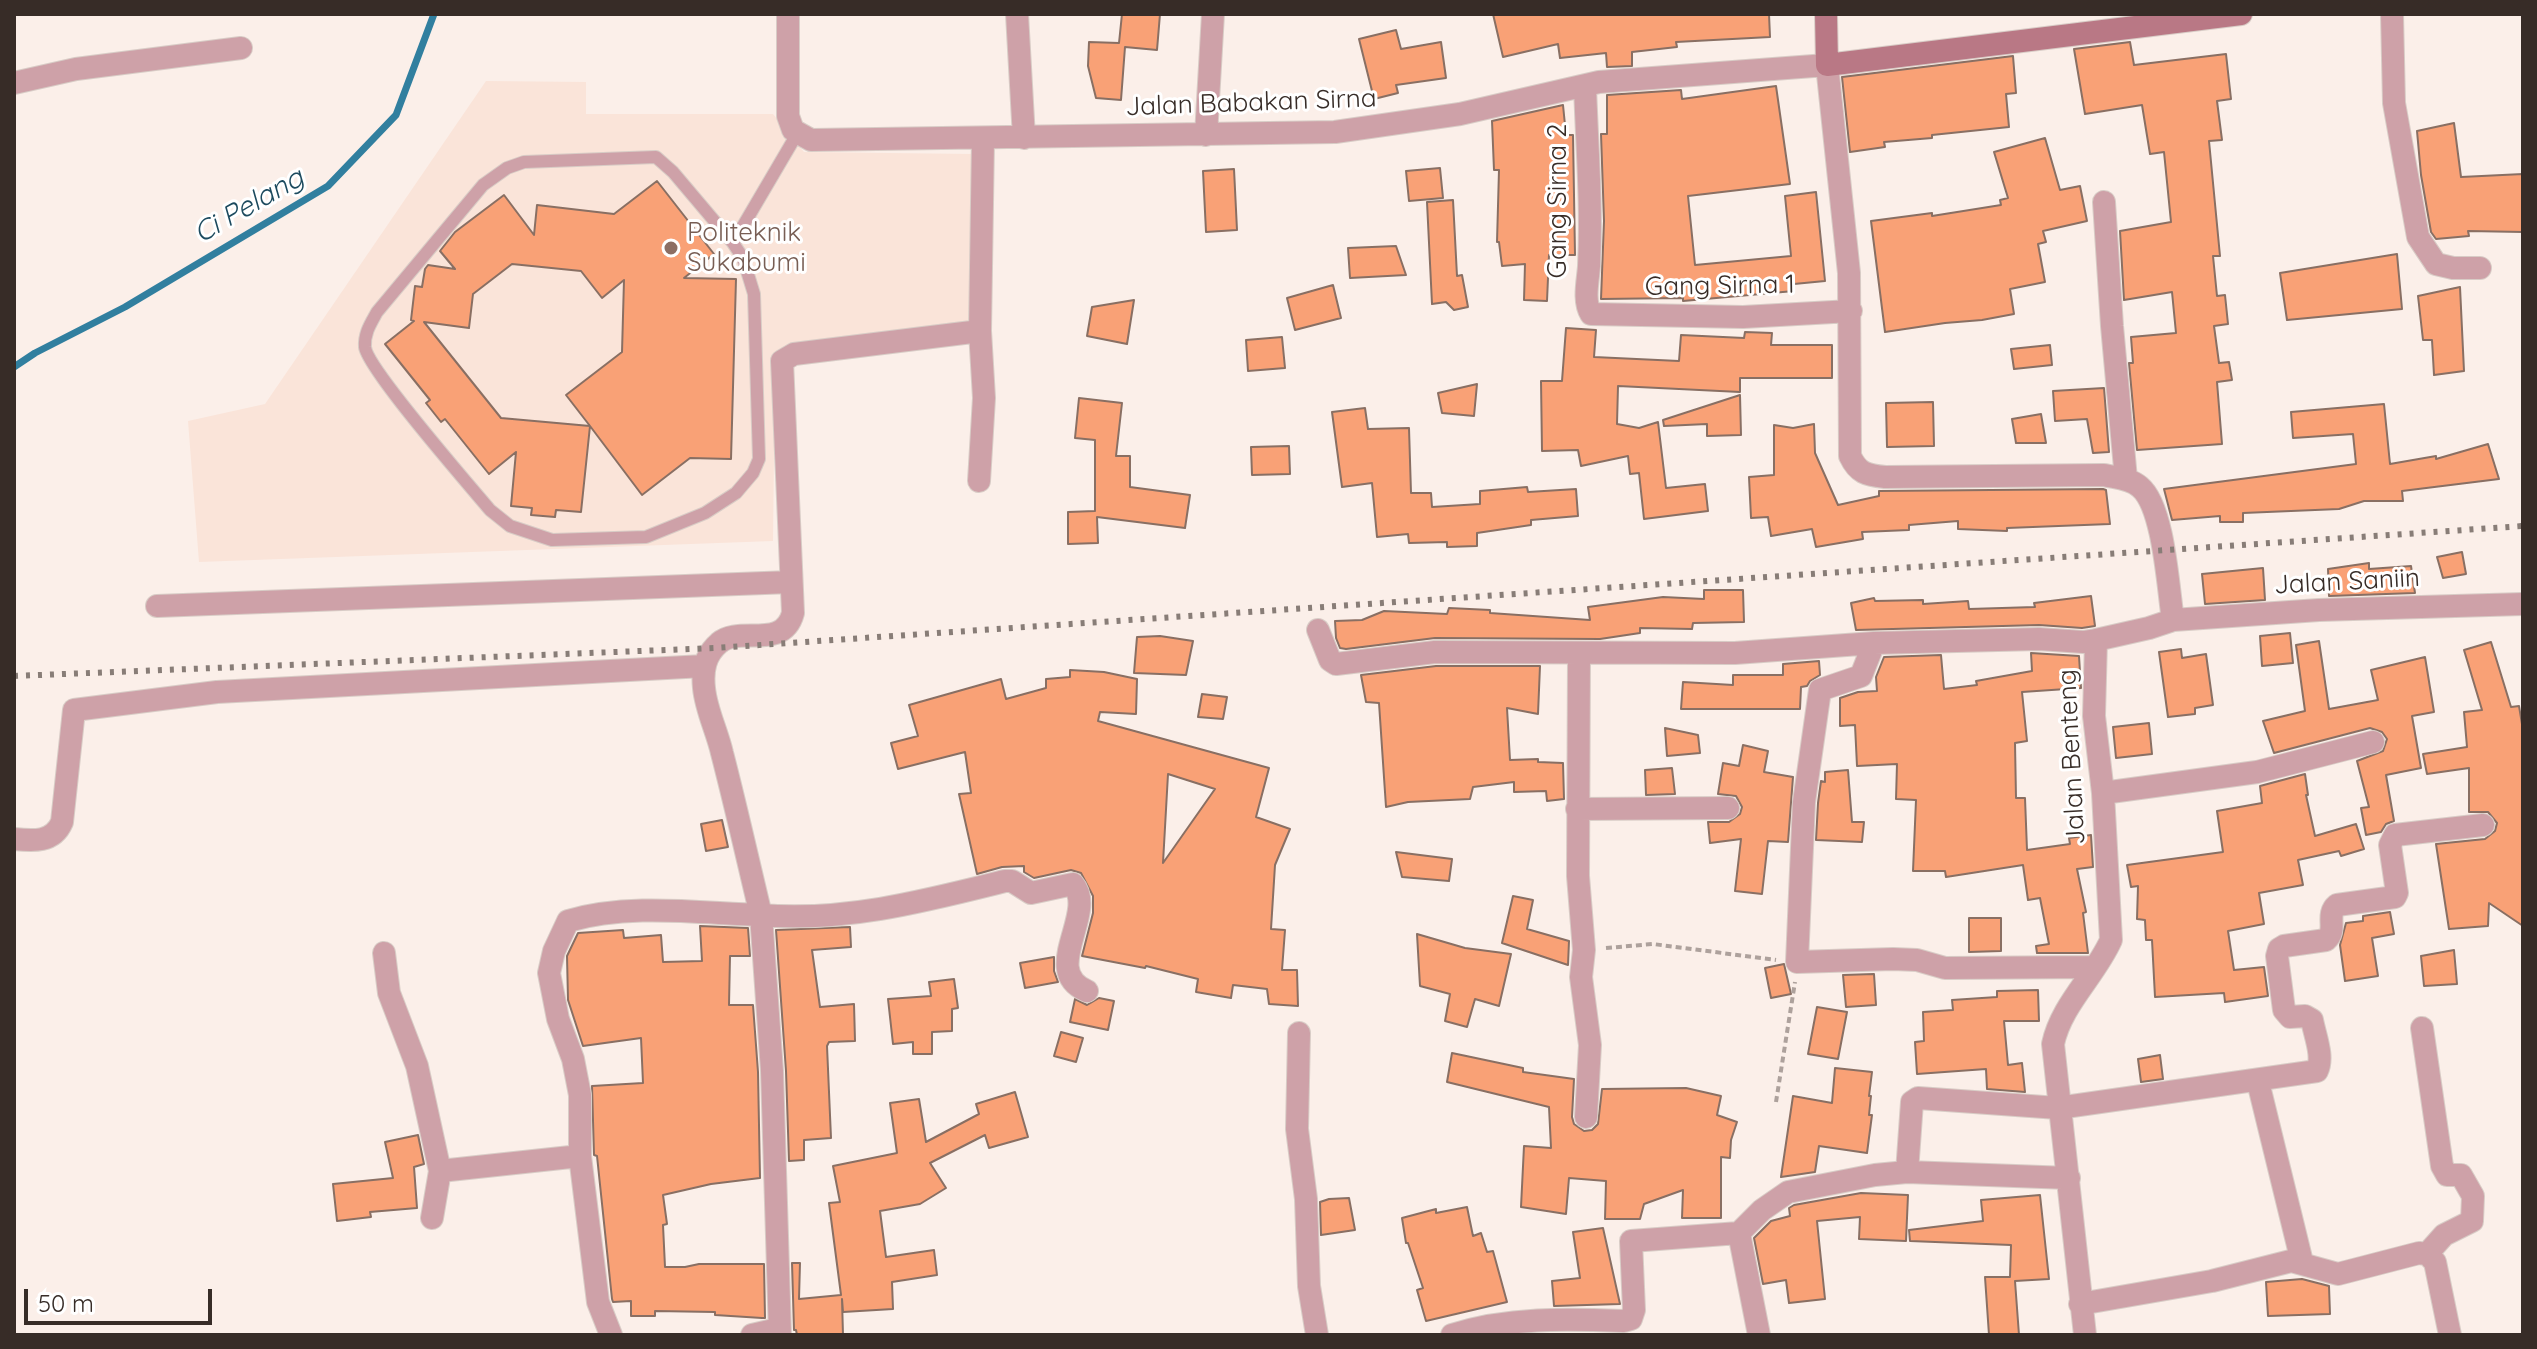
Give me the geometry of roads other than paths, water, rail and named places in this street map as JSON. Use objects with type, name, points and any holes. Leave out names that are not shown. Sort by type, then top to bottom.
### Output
[{"type":"main road","points":[[1826,14],[1827,65],[2236,14]]},
{"type":"street","points":[[788,14],[788,116],[797,134]]},
{"type":"street","points":[[1017,14],[1024,138]]},
{"type":"street","points":[[1206,135],[1213,14]]},
{"type":"street","points":[[2392,14],[2394,103],[2418,237],[2436,264],[2453,268],[2480,268]]},
{"type":"street","points":[[14,83],[76,69],[241,48]]},
{"type":"street","points":[[1827,65],[1849,273],[1850,456],[1856,470],[1885,477],[2104,475],[2126,479],[2141,488],[2157,515],[2173,620]]},
{"type":"street","name":"Jalan Babakan Sirna","points":[[797,134],[811,140],[1306,134],[1391,126],[1460,114],[1599,82],[1827,65]]},
{"type":"street","name":"Gang Sirna 2","points":[[1585,86],[1591,219],[1587,295],[1591,314]]},
{"type":"street","points":[[979,481],[984,398],[980,331],[983,139]]},
{"type":"street","points":[[2104,202],[2126,479]]},
{"type":"street","name":"Gang Sirna 1","points":[[1591,314],[1743,317],[1851,311]]},
{"type":"street","points":[[752,1335],[779,1332],[772,1071],[761,915],[722,751],[707,703],[704,666],[707,657],[723,640],[768,635],[787,627],[793,613],[782,361],[794,354],[980,331]]},
{"type":"street","points":[[157,606],[791,582]]},
{"type":"street","name":"Jalan Saniin","points":[[2173,620],[2319,610],[2523,604]]},
{"type":"street","name":"Jalan Benteng","points":[[2085,1335],[2053,1044],[2055,1033],[2104,957],[2111,940],[2103,793],[2094,716],[2096,640],[2173,620]]},
{"type":"street","points":[[1318,630],[1330,660],[1336,664],[1435,652],[1735,653],[1874,643],[2096,640]]},
{"type":"street","points":[[1874,643],[1861,676],[1820,690],[1804,802],[1797,962],[1893,959],[1917,960],[1945,968],[2095,967]]},
{"type":"street","points":[[1579,653],[1578,876],[1584,950],[1581,977],[1590,1045],[1586,1117]]},
{"type":"street","points":[[14,839],[36,841],[60,828],[74,710],[217,692],[704,666]]},
{"type":"street","points":[[2103,793],[2257,772],[2373,742]]},
{"type":"street","points":[[1577,809],[1728,808]]},
{"type":"street","points":[[1907,1172],[1912,1102],[1915,1099],[2058,1108],[2180,1089],[2309,1075],[2317,1071],[2320,1066],[2312,1020],[2305,1016],[2290,1017],[2284,1010],[2277,956],[2279,949],[2326,940],[2332,932],[2331,915],[2337,905],[2395,897],[2390,845],[2395,835],[2483,825]]},
{"type":"street","points":[[611,1335],[598,1302],[580,1156],[580,1095],[573,1059],[558,1019],[549,973],[554,951],[568,921],[589,915],[635,912],[805,917],[869,911],[1005,881],[1012,881],[1031,893],[1073,884],[1078,890],[1079,902],[1067,965],[1076,985],[1087,991]]},
{"type":"street","points":[[384,953],[389,993],[417,1066],[440,1171],[432,1218]]},
{"type":"street","points":[[2422,1028],[2442,1166],[2447,1175],[2461,1175],[2473,1196],[2472,1221],[2444,1235],[2427,1254]]},
{"type":"street","points":[[1299,1033],[1297,1129],[1306,1199],[1309,1286],[1317,1335]]},
{"type":"street","points":[[2258,1082],[2302,1262]]},
{"type":"street","points":[[440,1171],[580,1156]]},
{"type":"street","points":[[1452,1335],[1502,1324],[1562,1319],[1631,1319],[1634,1315],[1631,1241],[1739,1233],[1762,1210],[1788,1192],[1907,1172],[2069,1178]]},
{"type":"street","points":[[1739,1233],[1749,1298],[1759,1335]]},
{"type":"street","points":[[2080,1304],[2212,1281],[2291,1261],[2338,1274],[2419,1253],[2427,1254],[2435,1262],[2450,1335]]},
{"type":"lane","points":[[733,243],[797,134]]},
{"type":"lane","points":[[656,157],[673,172],[733,243],[749,275],[754,294],[759,459],[753,473],[736,493],[705,513],[646,537],[552,540],[510,526],[480,498],[381,376],[365,349],[366,331],[377,312],[483,185],[507,168],[524,162],[656,157]]},
{"type":"waterway","name":"Ci Pelang","points":[[14,367],[125,307],[328,186],[396,115],[434,14]]},
{"type":"railway","points":[[14,676],[715,648],[2523,526]]},
{"type":"place","name":"Politeknik Sukabumi","points":[[671,248]]}]
